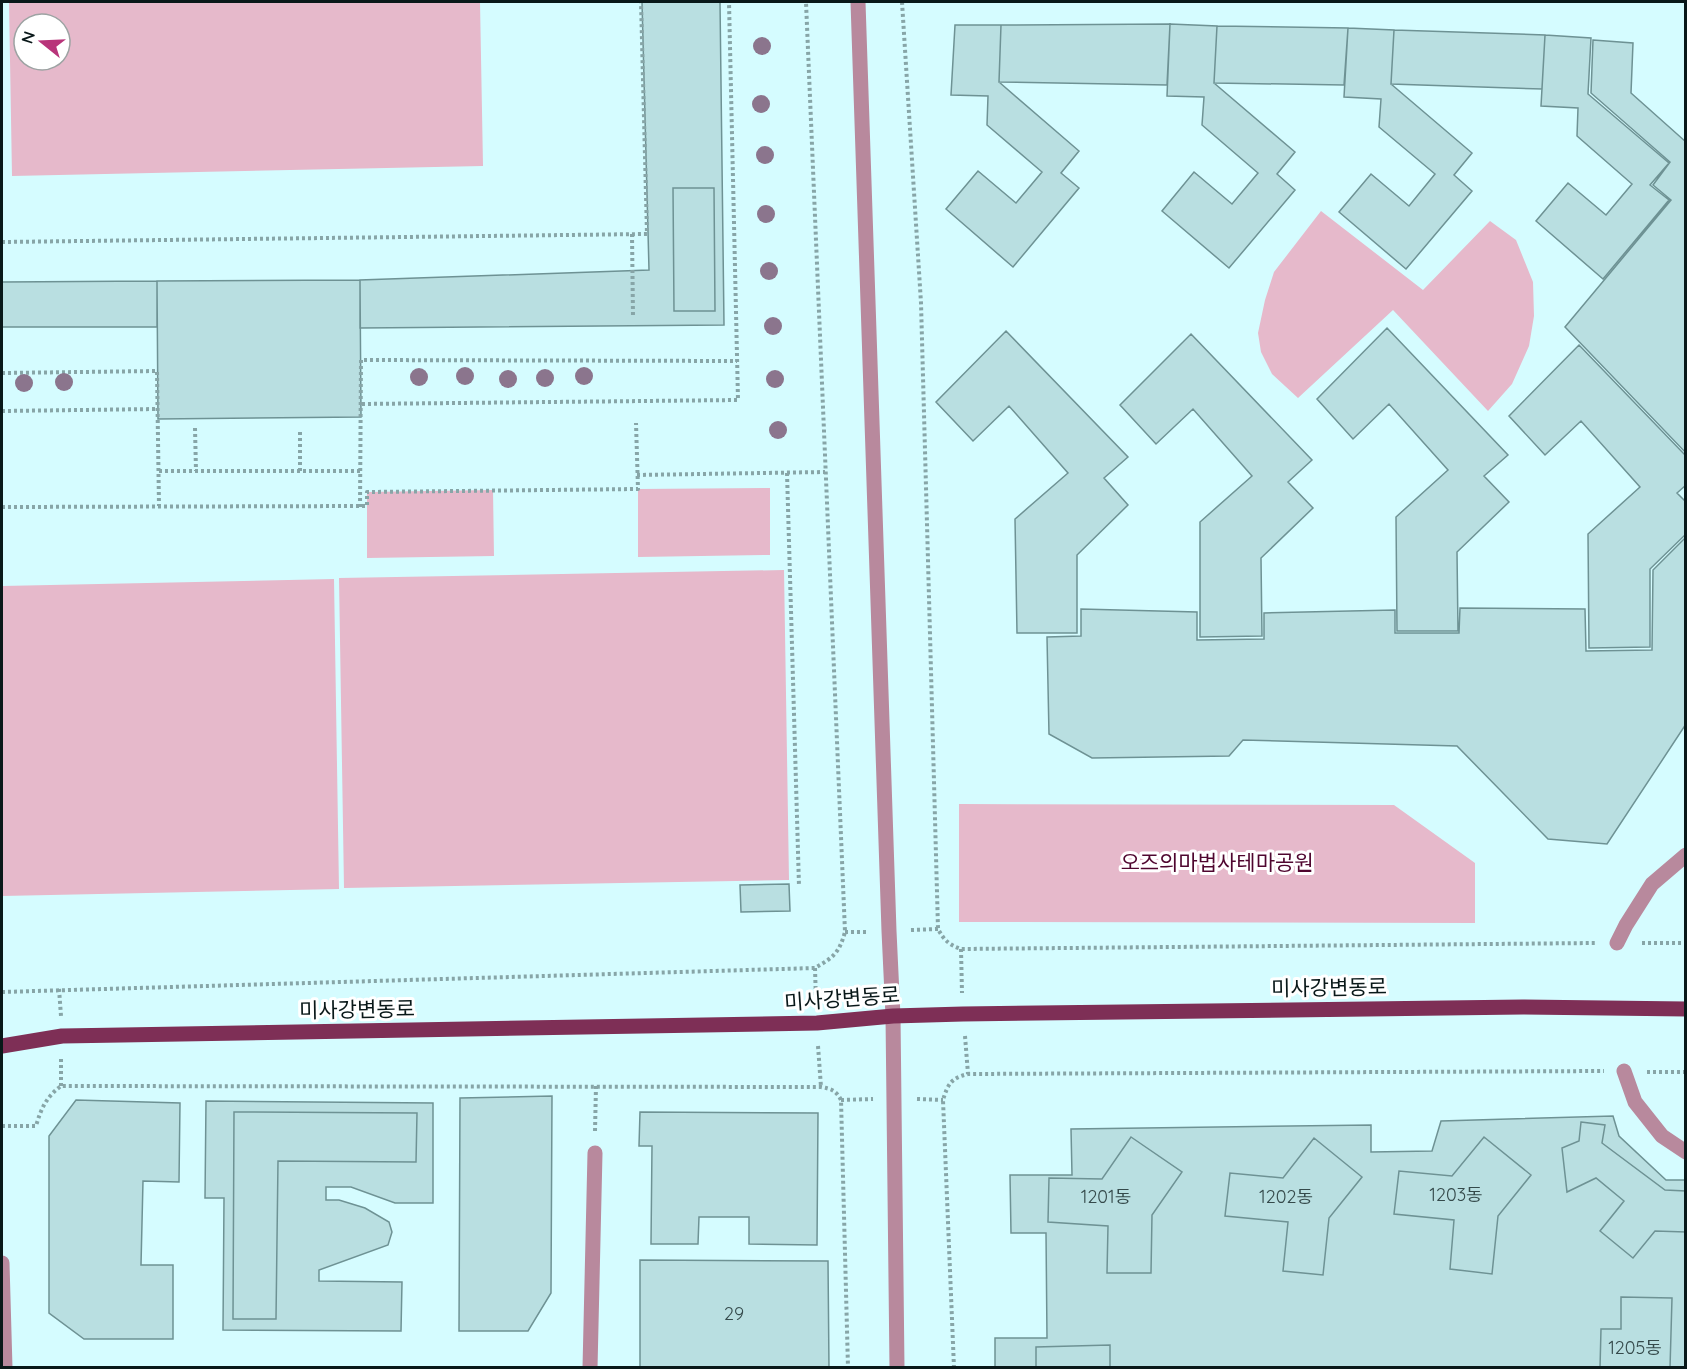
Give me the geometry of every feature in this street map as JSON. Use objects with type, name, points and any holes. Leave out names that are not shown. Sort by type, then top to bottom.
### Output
[{"type":"main road","name":"미사강변동로","points":[[2,1046],[62,1036],[817,1023],[893,1016],[1523,1007],[1686,1009]]},
{"type":"street","points":[[858,2],[893,1016],[897,1368]]},
{"type":"street","points":[[1617,943],[1652,884],[1686,855]]},
{"type":"street","points":[[1624,1071],[1635,1102],[1662,1136],[1686,1152]]},
{"type":"street","points":[[590,1368],[595,1153]]},
{"type":"street","points":[[2,1263],[5,1368]]},
{"type":"path","points":[[2,242],[647,234],[641,2]]},
{"type":"path","points":[[362,404],[738,400],[729,2]]},
{"type":"path","points":[[2,992],[815,968],[829,960],[840,948],[845,932],[806,2]]},
{"type":"path","points":[[902,2],[921,303],[938,929],[944,940],[951,946],[961,949],[1686,943]]},
{"type":"path","points":[[632,234],[633,316]]},
{"type":"path","points":[[360,507],[361,360],[737,361]]},
{"type":"path","points":[[2,373],[157,371],[159,506]]},
{"type":"path","points":[[2,411],[157,409]]},
{"type":"path","points":[[2,507],[360,507],[367,506],[367,492],[638,489],[636,423]]},
{"type":"path","points":[[195,428],[196,471]]},
{"type":"path","points":[[300,430],[300,471]]},
{"type":"path","points":[[159,471],[360,471]]},
{"type":"path","points":[[637,475],[825,472]]},
{"type":"path","points":[[787,473],[799,886]]},
{"type":"path","points":[[954,1368],[943,1100],[947,1088],[956,1077],[968,1074],[1686,1072]]},
{"type":"path","points":[[2,1126],[36,1126],[42,1107],[50,1094],[61,1086],[596,1086],[821,1087],[831,1089],[838,1094],[841,1100],[848,1368]]},
{"type":"path","points":[[595,1153],[596,1086]]},
{"type":"green space","points":[[9,2],[480,2],[483,166],[12,176]]},
{"type":"green space","points":[[1321,211],[1423,290],[1490,221],[1516,240],[1533,282],[1534,316],[1529,346],[1512,384],[1488,411],[1393,310],[1298,398],[1272,374],[1261,352],[1258,333],[1265,300],[1274,272]]},
{"type":"green space","points":[[770,488],[770,555],[638,557],[638,489]]},
{"type":"green space","points":[[493,490],[494,556],[367,558],[367,492]]},
{"type":"green space","points":[[784,570],[789,880],[344,888],[339,578]]},
{"type":"green space","points":[[334,579],[339,889],[2,896],[2,586]]},
{"type":"green space","name":"오즈의마법사테마공원","points":[[959,804],[1394,805],[1475,863],[1475,923],[959,922]]},
{"type":"building","points":[[642,2],[720,2],[724,325],[360,328],[360,280],[649,270]]},
{"type":"building","points":[[1170,24],[1217,26],[1214,83],[1295,152],[1277,174],[1295,190],[1229,268],[1162,211],[1194,172],[1232,204],[1258,173],[1202,125],[1204,97],[1167,96]]},
{"type":"building","points":[[1170,24],[1167,85],[999,82],[1001,25]]},
{"type":"building","points":[[955,25],[1001,25],[999,82],[1079,151],[1061,173],[1079,188],[1013,267],[946,209],[978,171],[1016,203],[1042,172],[987,125],[988,96],[951,95]]},
{"type":"building","points":[[1217,26],[1348,28],[1344,85],[1214,83]]},
{"type":"building","points":[[1348,28],[1394,30],[1391,84],[1472,153],[1454,175],[1472,191],[1406,269],[1339,212],[1371,174],[1409,206],[1435,174],[1379,127],[1381,99],[1344,97]]},
{"type":"building","points":[[1394,30],[1545,35],[1542,89],[1391,84]]},
{"type":"building","points":[[1545,35],[1591,38],[1588,94],[1669,163],[1650,185],[1669,200],[1603,279],[1536,221],[1568,183],[1606,215],[1632,184],[1577,136],[1578,108],[1541,106]]},
{"type":"building","points":[[1593,40],[1633,43],[1631,93],[1686,142],[1686,453],[1565,327],[1671,200],[1653,185],[1670,162],[1591,93]]},
{"type":"building","points":[[673,188],[714,188],[715,311],[674,311]]},
{"type":"building","points":[[360,280],[361,417],[158,419],[157,281]]},
{"type":"building","points":[[157,281],[157,327],[2,327],[2,282]]},
{"type":"building","points":[[1387,328],[1508,455],[1484,476],[1509,502],[1457,552],[1458,631],[1397,631],[1396,517],[1448,470],[1389,404],[1353,439],[1317,399]]},
{"type":"building","points":[[1006,331],[1128,457],[1104,478],[1128,505],[1077,555],[1077,633],[1017,633],[1015,519],[1068,473],[1009,406],[973,441],[936,402]]},
{"type":"building","points":[[1191,334],[1312,460],[1288,482],[1313,508],[1261,558],[1262,636],[1200,637],[1200,522],[1252,476],[1193,409],[1156,444],[1120,405]]},
{"type":"building","points":[[1579,345],[1686,456],[1686,485],[1677,493],[1686,502],[1686,534],[1650,569],[1650,647],[1589,648],[1588,534],[1640,487],[1581,421],[1545,455],[1509,416]]},
{"type":"building","points":[[1686,537],[1686,724],[1607,844],[1548,839],[1457,746],[1243,740],[1229,756],[1092,758],[1049,734],[1047,637],[1081,636],[1081,609],[1197,612],[1197,640],[1264,639],[1264,613],[1395,610],[1395,633],[1459,633],[1460,608],[1585,609],[1586,651],[1652,650],[1653,570]]},
{"type":"building","points":[[789,884],[790,911],[741,912],[740,885]]},
{"type":"building","points":[[552,1096],[551,1293],[528,1331],[459,1331],[460,1098]]},
{"type":"building","points":[[76,1100],[180,1103],[179,1182],[143,1181],[141,1265],[173,1265],[173,1339],[84,1339],[49,1313],[49,1136]]},
{"type":"building","points":[[206,1101],[433,1103],[433,1203],[395,1203],[351,1187],[326,1187],[326,1200],[339,1200],[365,1208],[389,1222],[392,1232],[388,1245],[319,1270],[319,1281],[402,1282],[401,1331],[223,1330],[224,1198],[205,1198]]},
{"type":"building","points":[[234,1112],[417,1113],[416,1162],[278,1161],[276,1319],[233,1319]]},
{"type":"building","points":[[640,1112],[818,1113],[817,1245],[749,1244],[749,1217],[699,1217],[698,1244],[651,1244],[652,1146],[639,1146]]},
{"type":"building","points":[[1613,1116],[1619,1136],[1666,1180],[1686,1180],[1686,1368],[995,1368],[995,1338],[1047,1338],[1046,1233],[1011,1233],[1010,1175],[1072,1175],[1071,1129],[1371,1125],[1371,1152],[1432,1151],[1441,1121]]},
{"type":"building","points":[[1581,1122],[1605,1125],[1602,1143],[1665,1190],[1686,1191],[1686,1232],[1655,1231],[1633,1258],[1600,1231],[1624,1201],[1596,1178],[1567,1192],[1562,1148],[1579,1141]]},
{"type":"building","points":[[1131,1137],[1182,1172],[1152,1215],[1151,1273],[1107,1273],[1108,1226],[1048,1222],[1049,1178],[1102,1179]]},
{"type":"building","points":[[1484,1137],[1531,1175],[1498,1216],[1492,1274],[1450,1269],[1454,1220],[1394,1214],[1399,1171],[1452,1176]]},
{"type":"building","points":[[1314,1138],[1362,1177],[1329,1218],[1323,1275],[1283,1271],[1288,1222],[1225,1216],[1230,1173],[1283,1178]]},
{"type":"building","points":[[640,1260],[828,1261],[829,1368],[640,1368]]},
{"type":"building","points":[[1621,1297],[1672,1298],[1670,1368],[1600,1368],[1601,1329],[1621,1329]]},
{"type":"building","points":[[1110,1345],[1110,1368],[1036,1368],[1036,1347]]}]
